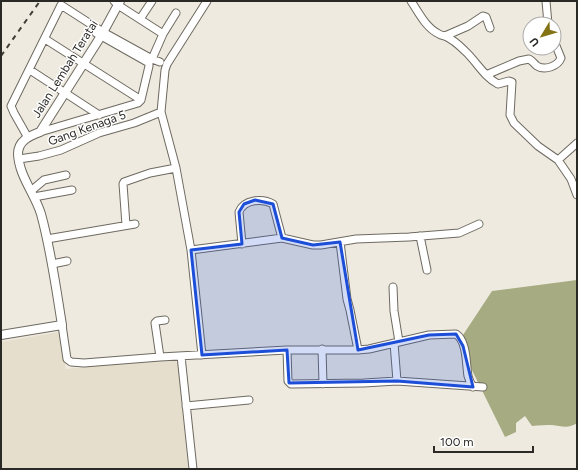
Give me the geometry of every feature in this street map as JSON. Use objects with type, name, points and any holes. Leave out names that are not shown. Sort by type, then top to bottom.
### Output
[{"type":"main road","name":"Jalan Lembah Teratai","points":[[27,136],[40,132],[102,34],[118,2]]},
{"type":"main road","points":[[1,335],[62,325],[47,239],[40,213],[23,175],[19,159],[19,149],[27,136]]},
{"type":"street","points":[[140,19],[152,1]]},
{"type":"street","points":[[202,355],[191,250],[176,168],[161,112],[165,70],[167,64],[207,1]]},
{"type":"street","points":[[411,1],[424,22],[440,35],[445,36],[465,51],[486,75],[498,84],[508,81],[512,82],[510,115],[514,123],[538,146],[558,160],[571,179],[577,195]]},
{"type":"street","points":[[546,1],[547,16]]},
{"type":"street","points":[[118,2],[122,7],[163,34]]},
{"type":"street","points":[[27,136],[11,106],[61,5],[102,34],[149,63],[141,100],[138,103],[40,132]]},
{"type":"street","points":[[152,59],[163,34],[176,13]]},
{"type":"street","points":[[445,36],[468,26],[483,16],[486,17],[490,28]]},
{"type":"street","points":[[102,34],[160,62]]},
{"type":"street","points":[[45,39],[141,100]]},
{"type":"street","points":[[486,75],[519,61],[529,59],[537,66],[545,68],[556,64],[561,58],[560,56]]},
{"type":"street","points":[[30,70],[99,115]]},
{"type":"street","name":"Gang Kenaga 5","points":[[19,159],[39,156],[60,150],[99,133],[134,123],[161,112]]},
{"type":"street","points":[[558,160],[577,143]]},
{"type":"street","points":[[126,225],[124,182],[150,173],[176,168]]},
{"type":"street","points":[[32,194],[44,180],[66,175]]},
{"type":"street","points":[[32,194],[72,190]]},
{"type":"street","points":[[242,244],[239,212],[244,204],[255,200],[267,200],[273,204],[282,238]]},
{"type":"street","points":[[47,239],[135,224]]},
{"type":"street","points":[[191,250],[282,238],[313,245],[356,239],[459,233],[479,224]]},
{"type":"street","points":[[420,236],[427,270]]},
{"type":"street","points":[[340,242],[347,299],[358,350]]},
{"type":"street","points":[[52,264],[67,261]]},
{"type":"street","points":[[393,287],[397,342],[397,381]]},
{"type":"street","points":[[160,357],[155,323],[156,321],[165,320]]},
{"type":"street","points":[[62,325],[68,361],[84,363],[287,350],[358,350],[369,349],[429,335],[456,334],[460,336],[469,378],[473,387]]},
{"type":"street","points":[[322,349],[323,384]]},
{"type":"street","points":[[287,350],[288,381],[291,384],[397,381],[483,387]]},
{"type":"street","points":[[180,356],[193,469]]},
{"type":"street","points":[[186,406],[249,400]]},
{"type":"highlighted area","points":[[255,200],[273,204],[282,238],[313,245],[340,242],[358,350],[429,335],[456,334],[463,346],[473,387],[397,381],[289,383],[287,350],[202,355],[191,250],[242,244],[239,212],[244,204]]},
{"type":"shaded area","points":[[59,332],[66,369],[170,359],[178,364],[188,469],[1,469],[1,342]]},
{"type":"green space","points":[[577,280],[577,423],[568,427],[552,425],[532,426],[525,416],[516,423],[516,432],[505,437],[468,362],[463,335],[492,291]]},
{"type":"railway","points":[[1,56],[40,1]]}]
